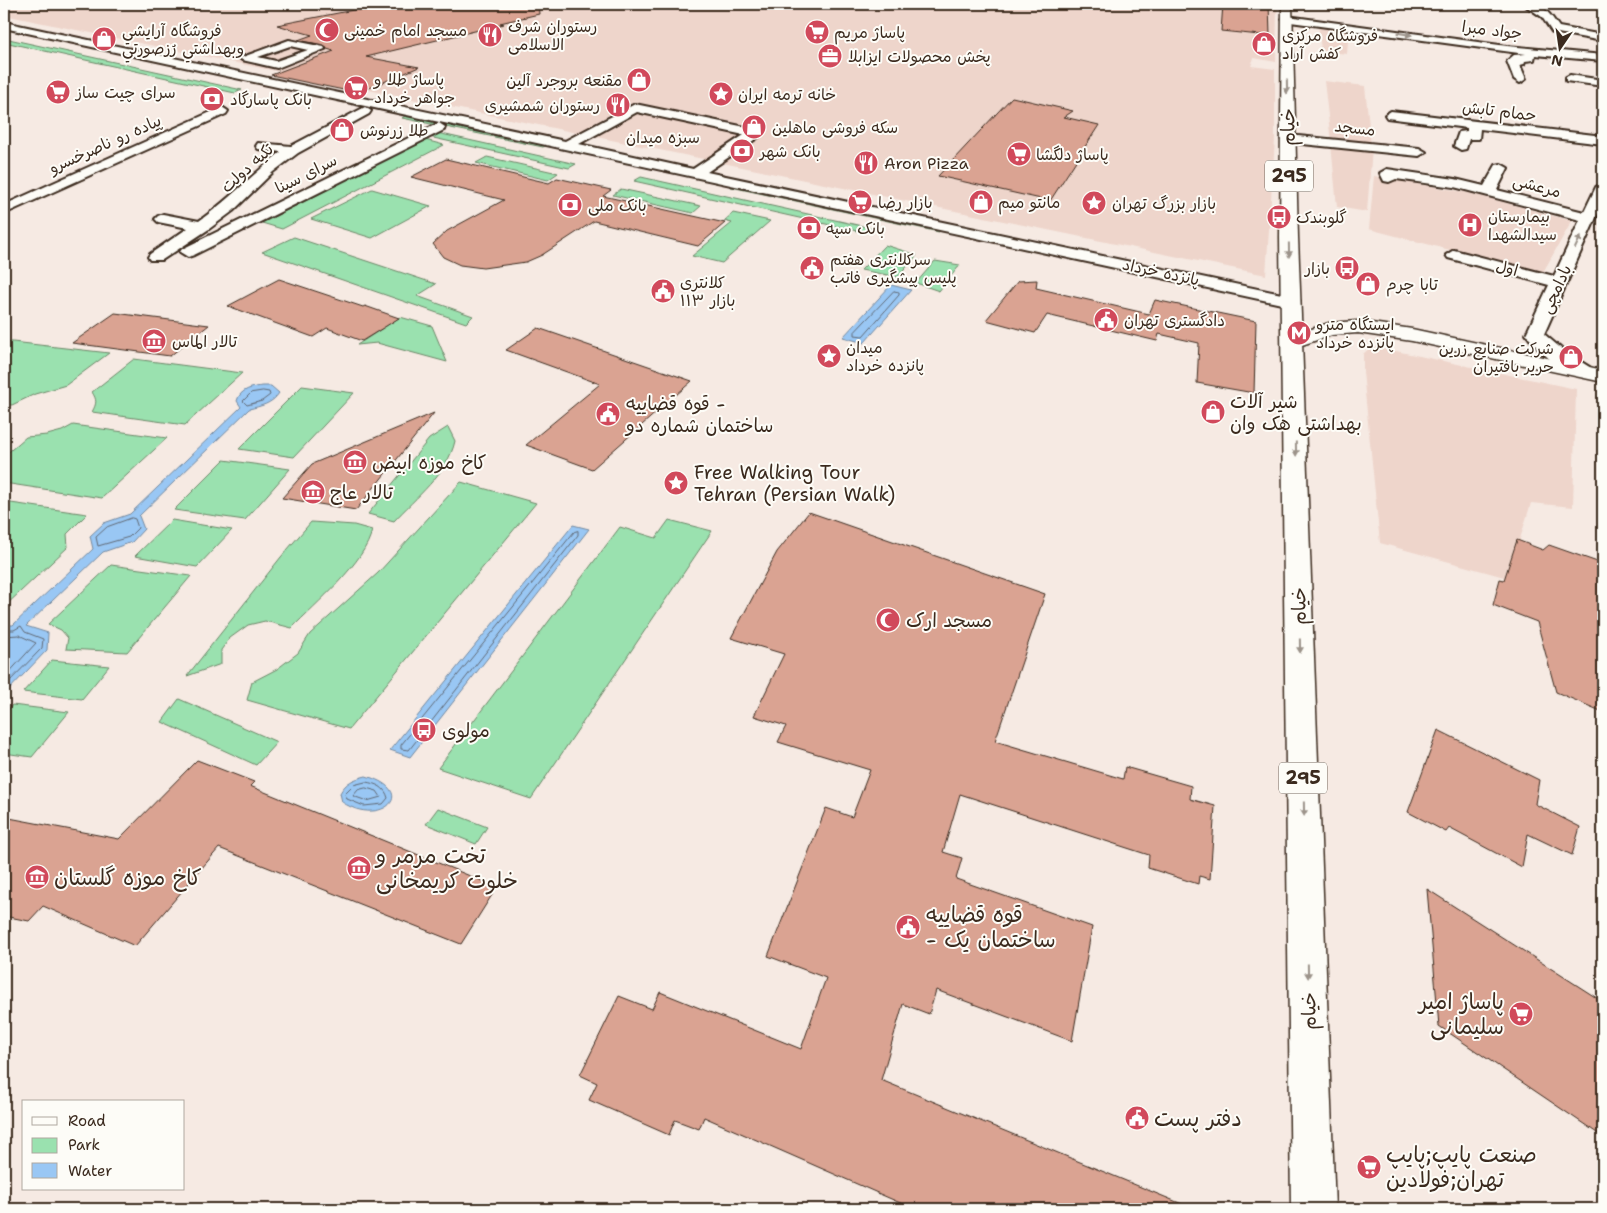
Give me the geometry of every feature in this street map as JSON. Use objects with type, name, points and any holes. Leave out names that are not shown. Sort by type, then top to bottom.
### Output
[{"type":"main road","name":"خیام","points":[[1287,11],[1288,139],[1313,1209]]},
{"type":"main road","points":[[1293,342],[1342,326],[1412,335],[1594,374]]},
{"type":"street","points":[[1528,4],[1548,16],[1547,18],[1556,30],[1600,37],[1603,40]]},
{"type":"street","name":"جواد مبرا","points":[[1287,11],[1341,28],[1528,51],[1603,58]]},
{"type":"street","name":"پانزده خرداد","points":[[4,25],[1031,243],[1292,301]]},
{"type":"street","points":[[289,43],[305,46],[320,49],[276,65],[246,58],[289,43]]},
{"type":"street","points":[[1520,80],[1513,61],[1520,62],[1518,56],[1530,58],[1528,51]]},
{"type":"street","points":[[1578,92],[1570,79],[1603,83]]},
{"type":"street","points":[[568,145],[635,108],[755,133],[697,172]]},
{"type":"street","name":"پیاده رو ناصرخسرو","points":[[4,210],[222,111]]},
{"type":"street","name":"تکیه دولت","points":[[156,257],[204,226],[254,185],[268,169],[293,150],[365,111]]},
{"type":"street","name":"حمام تابش","points":[[1391,115],[1603,140]]},
{"type":"street","points":[[1461,146],[1464,135],[1474,136],[1474,125]]},
{"type":"street","name":"سرای سینا","points":[[188,252],[439,128]]},
{"type":"street","name":"مسجد","points":[[1288,139],[1418,152]]},
{"type":"street","points":[[263,146],[293,150]]},
{"type":"street","points":[[1480,191],[1501,168]]},
{"type":"street","name":"مرعشی","points":[[1388,176],[1480,191],[1594,216]]},
{"type":"street","name":"بادامچی","points":[[1594,374],[1559,357],[1541,343],[1535,334],[1559,282],[1594,216],[1603,187]]},
{"type":"street","points":[[163,219],[204,226]]},
{"type":"street","name":"اول","points":[[1454,254],[1559,282]]},
{"type":"shaded area","name":"بازار بزرگ تهران","points":[[4,4],[1277,4],[1276,62],[1254,58],[1251,66],[1275,69],[1275,139],[1266,275],[4,15]]},
{"type":"shaded area","points":[[1318,23],[1349,27],[1347,54],[1321,51]]},
{"type":"shaded area","points":[[1324,81],[1365,86],[1371,146],[1331,142]]},
{"type":"shaded area","points":[[1331,144],[1372,148],[1367,212],[1337,207]]},
{"type":"shaded area","name":"بیمارستان سیدالشهدا","points":[[1374,176],[1470,193],[1572,221],[1542,274],[1369,229]]},
{"type":"shaded area","points":[[1372,346],[1576,389],[1573,507],[1531,503],[1508,578],[1380,543],[1363,372],[1363,354]]},
{"type":"green space","points":[[4,38],[242,90],[235,93],[4,42]]},
{"type":"green space","points":[[408,114],[549,144],[543,147],[402,118]]},
{"type":"green space","points":[[437,133],[576,164],[569,168],[429,137]]},
{"type":"green space","points":[[425,140],[444,145],[282,229],[262,223]]},
{"type":"green space","points":[[487,157],[558,173],[548,180],[476,163]]},
{"type":"green space","points":[[641,177],[871,228],[866,233],[634,181]]},
{"type":"green space","points":[[736,183],[942,228],[939,232],[731,187]]},
{"type":"green space","points":[[372,189],[431,206],[372,238],[311,219]]},
{"type":"green space","points":[[621,189],[701,206],[693,213],[613,195]]},
{"type":"green space","points":[[733,213],[770,221],[722,263],[692,256],[732,223],[724,221]]},
{"type":"green space","points":[[294,237],[436,284],[417,296],[473,316],[466,323],[262,252]]},
{"type":"green space","points":[[885,245],[917,255],[898,277],[861,270]]},
{"type":"green space","points":[[935,261],[960,265],[939,291],[916,283]]},
{"type":"green space","points":[[400,317],[432,326],[447,362],[377,343],[357,345]]},
{"type":"green space","points":[[4,341],[109,353],[66,385],[35,394],[12,405],[4,404]]},
{"type":"green space","points":[[134,359],[242,373],[185,425],[92,412],[96,402],[92,392]]},
{"type":"green space","points":[[302,386],[354,393],[294,457],[239,449]]},
{"type":"green space","points":[[73,425],[167,438],[102,498],[4,483],[4,456],[26,437],[47,435],[62,431]]},
{"type":"green space","points":[[448,427],[455,441],[445,464],[430,484],[394,521],[368,514],[429,439]]},
{"type":"green space","points":[[224,460],[290,469],[245,520],[174,510]]},
{"type":"green space","points":[[461,482],[536,503],[349,729],[247,700],[252,682],[277,669],[298,653],[310,634],[378,573]]},
{"type":"green space","points":[[4,502],[87,514],[67,534],[68,547],[4,607]]},
{"type":"green space","points":[[172,520],[232,530],[197,567],[135,556]]},
{"type":"green space","points":[[669,520],[712,531],[531,799],[438,768],[620,527],[656,538]]},
{"type":"green space","points":[[311,522],[354,525],[372,530],[368,542],[350,569],[292,628],[265,621],[248,625],[230,638],[221,650],[221,664],[187,676],[281,557]]},
{"type":"green space","points":[[111,565],[191,576],[127,652],[66,649],[68,638],[61,630],[48,624]]},
{"type":"green space","points":[[52,660],[109,666],[82,699],[23,692]]},
{"type":"green space","points":[[179,699],[277,742],[256,765],[162,722]]},
{"type":"green space","points":[[12,705],[69,712],[32,757],[4,753],[4,715]]},
{"type":"green space","points":[[438,808],[487,827],[476,844],[426,824]]},
{"type":"water","points":[[891,285],[911,290],[864,343],[843,337]]},
{"type":"water","points":[[271,386],[279,393],[270,402],[249,409],[139,516],[144,529],[132,542],[103,552],[26,626],[48,633],[47,650],[4,695],[4,625],[13,625],[93,549],[90,536],[104,523],[130,514],[241,407],[237,401],[244,391]]},
{"type":"water","points":[[573,525],[589,529],[410,757],[390,750]]},
{"type":"water","points":[[366,776],[382,783],[391,790],[393,798],[389,805],[370,811],[356,809],[342,802],[340,793],[345,786],[354,780]]},
{"type":"building","points":[[384,4],[538,4],[539,14],[366,57],[419,67],[358,93],[271,75],[334,51],[327,49],[324,45],[298,40],[312,35],[277,25]]},
{"type":"building","points":[[1223,4],[1269,4],[1270,36],[1221,31]]},
{"type":"building","name":"پاساژ دلگشا","points":[[1012,97],[1073,111],[1064,117],[1099,125],[1050,201],[938,176]]},
{"type":"building","name":"بانک ملی","points":[[446,159],[549,183],[557,178],[611,190],[603,196],[725,223],[698,246],[594,221],[542,255],[526,262],[483,268],[460,265],[443,257],[433,244],[447,231],[504,200],[411,177]]},
{"type":"building","points":[[279,279],[399,318],[362,341],[327,328],[313,337],[228,306]]},
{"type":"building","points":[[1037,280],[1036,288],[1149,314],[1155,300],[1256,321],[1254,393],[1197,383],[1199,343],[1159,334],[1157,341],[1047,315],[1035,333],[986,320],[1018,281]]},
{"type":"building","points":[[115,313],[209,325],[170,356],[72,343]]},
{"type":"building","name":"قوه قضاییه - ساختمان شماره دو","points":[[538,328],[692,381],[592,469],[526,445],[600,384],[506,350]]},
{"type":"building","name":"کاخ موزه ابیض","points":[[434,413],[356,510],[282,498],[312,464]]},
{"type":"building","points":[[809,512],[1045,594],[995,741],[1123,779],[1125,767],[1191,786],[1190,799],[1215,806],[1210,879],[1199,876],[1198,884],[1148,868],[1149,855],[960,794],[943,852],[962,858],[956,879],[1092,927],[1072,1041],[936,990],[929,1014],[903,1004],[881,1080],[1194,1209],[914,1209],[704,1117],[699,1129],[675,1120],[669,1135],[589,1100],[597,1083],[580,1075],[619,996],[652,1009],[660,992],[801,1049],[826,978],[768,956],[826,808],[852,817],[870,770],[778,742],[786,726],[754,716],[784,654],[731,638],[777,552]]},
{"type":"building","points":[[1517,540],[1543,550],[1549,545],[1603,564],[1603,712],[1556,692],[1537,622],[1493,605],[1500,579],[1504,580]]},
{"type":"building","points":[[1438,730],[1539,780],[1535,804],[1580,827],[1572,855],[1528,834],[1522,867],[1449,828],[1446,832],[1408,812]]},
{"type":"building","points":[[197,760],[254,782],[250,786],[497,887],[461,944],[219,848],[135,946],[43,906],[29,921],[4,916],[4,817],[119,839]]},
{"type":"building","name":"پاساژ امیر سلیمانی","points":[[1427,889],[1603,1002],[1603,1137],[1439,1026]]},
{"type":"place","name":"مسجد امام خمینی","points":[[327,30]]},
{"type":"place","name":"پاساژ مریم","points":[[817,32]]},
{"type":"place","name":"رستوران شرف الاسلامی","points":[[490,35]]},
{"type":"place","name":"فروشگاه آرايشي وبهداشتي رُزصورتي","points":[[104,39]]},
{"type":"place","name":"فروشگاه مرکزی کفش آراد","points":[[1264,44]]},
{"type":"place","name":"پخش محصولات ایزابلا","points":[[830,56]]},
{"type":"place","name":"مقنعه بروجرد آلین","points":[[639,80]]},
{"type":"place","name":"پاساژ طلا و جواهر خرداد","points":[[356,88]]},
{"type":"place","name":"سرای چیت ساز","points":[[58,92]]},
{"type":"place","name":"خانه ترمه ایران","points":[[721,94]]},
{"type":"place","name":"بانک پاسارگاد","points":[[212,99]]},
{"type":"place","name":"رستوران شمشيری","points":[[618,105]]},
{"type":"place","name":"سکه فروشی ماهلین","points":[[754,127]]},
{"type":"place","name":"طلا زرنوش","points":[[342,130]]},
{"type":"place","name":"بانک شهر","points":[[742,151]]},
{"type":"place","name":"پاساژ دلگشا","points":[[1019,154]]},
{"type":"place","name":"Aron Pizza","points":[[866,163]]},
{"type":"place","name":"بازار رضا","points":[[860,202]]},
{"type":"place","name":"مانتو میم","points":[[981,202]]},
{"type":"place","name":"بازار بزرگ تهران","points":[[1094,203]]},
{"type":"place","name":"بانک ملی","points":[[570,205]]},
{"type":"place","name":"گلوبندک","points":[[1279,217]]},
{"type":"place","name":"بیمارستان سیدالشهدا","points":[[1470,225]]},
{"type":"place","name":"بانک سپه","points":[[809,228]]},
{"type":"place","name":"سرکلانتری هفتم پلیس پیشگیری فاتب","points":[[812,268]]},
{"type":"place","name":"بازار","points":[[1347,268]]},
{"type":"place","name":"تابا چرم","points":[[1368,284]]},
{"type":"place","name":"کلانتری ۱۱۳ بازار","points":[[663,291]]},
{"type":"place","name":"دادگستری تهران","points":[[1106,320]]},
{"type":"place","name":"ایستگاه مترو پانزده خرداد","points":[[1299,333]]},
{"type":"place","name":"تالار الماس","points":[[154,341]]},
{"type":"place","name":"میدان پانزده خرداد","points":[[829,356]]},
{"type":"place","name":"شرکت صنایع زرین حریر بافتیران","points":[[1571,357]]},
{"type":"place","name":"شیر آلات بهداشتی هک وان","points":[[1213,412]]},
{"type":"place","name":"قوه قضاییه - ساختمان شماره دو","points":[[608,414]]},
{"type":"place","name":"کاخ موزه ابیض","points":[[355,462]]},
{"type":"place","name":"Free Walking Tour Tehran (Persian Walk)","points":[[676,483]]},
{"type":"place","name":"تالار عاج","points":[[313,492]]},
{"type":"place","name":"مسجد ارک","points":[[888,620]]},
{"type":"place","name":"مولوى","points":[[424,730]]},
{"type":"place","name":"تخت مرمر و خلوت کریمخانی","points":[[359,868]]},
{"type":"place","name":"کاخ موزه گلستان","points":[[37,877]]},
{"type":"place","name":"قوه قضاییه - ساختمان یک","points":[[908,927]]},
{"type":"place","name":"پاساژ امیر سلیمانی","points":[[1521,1014]]},
{"type":"place","name":"دفتر پست","points":[[1137,1118]]},
{"type":"place","name":"صنعت پایپ;پایپ تهران;فولادین","points":[[1369,1167]]},
{"type":"district","name":"سبزه میدان","points":[[663,137]]}]
